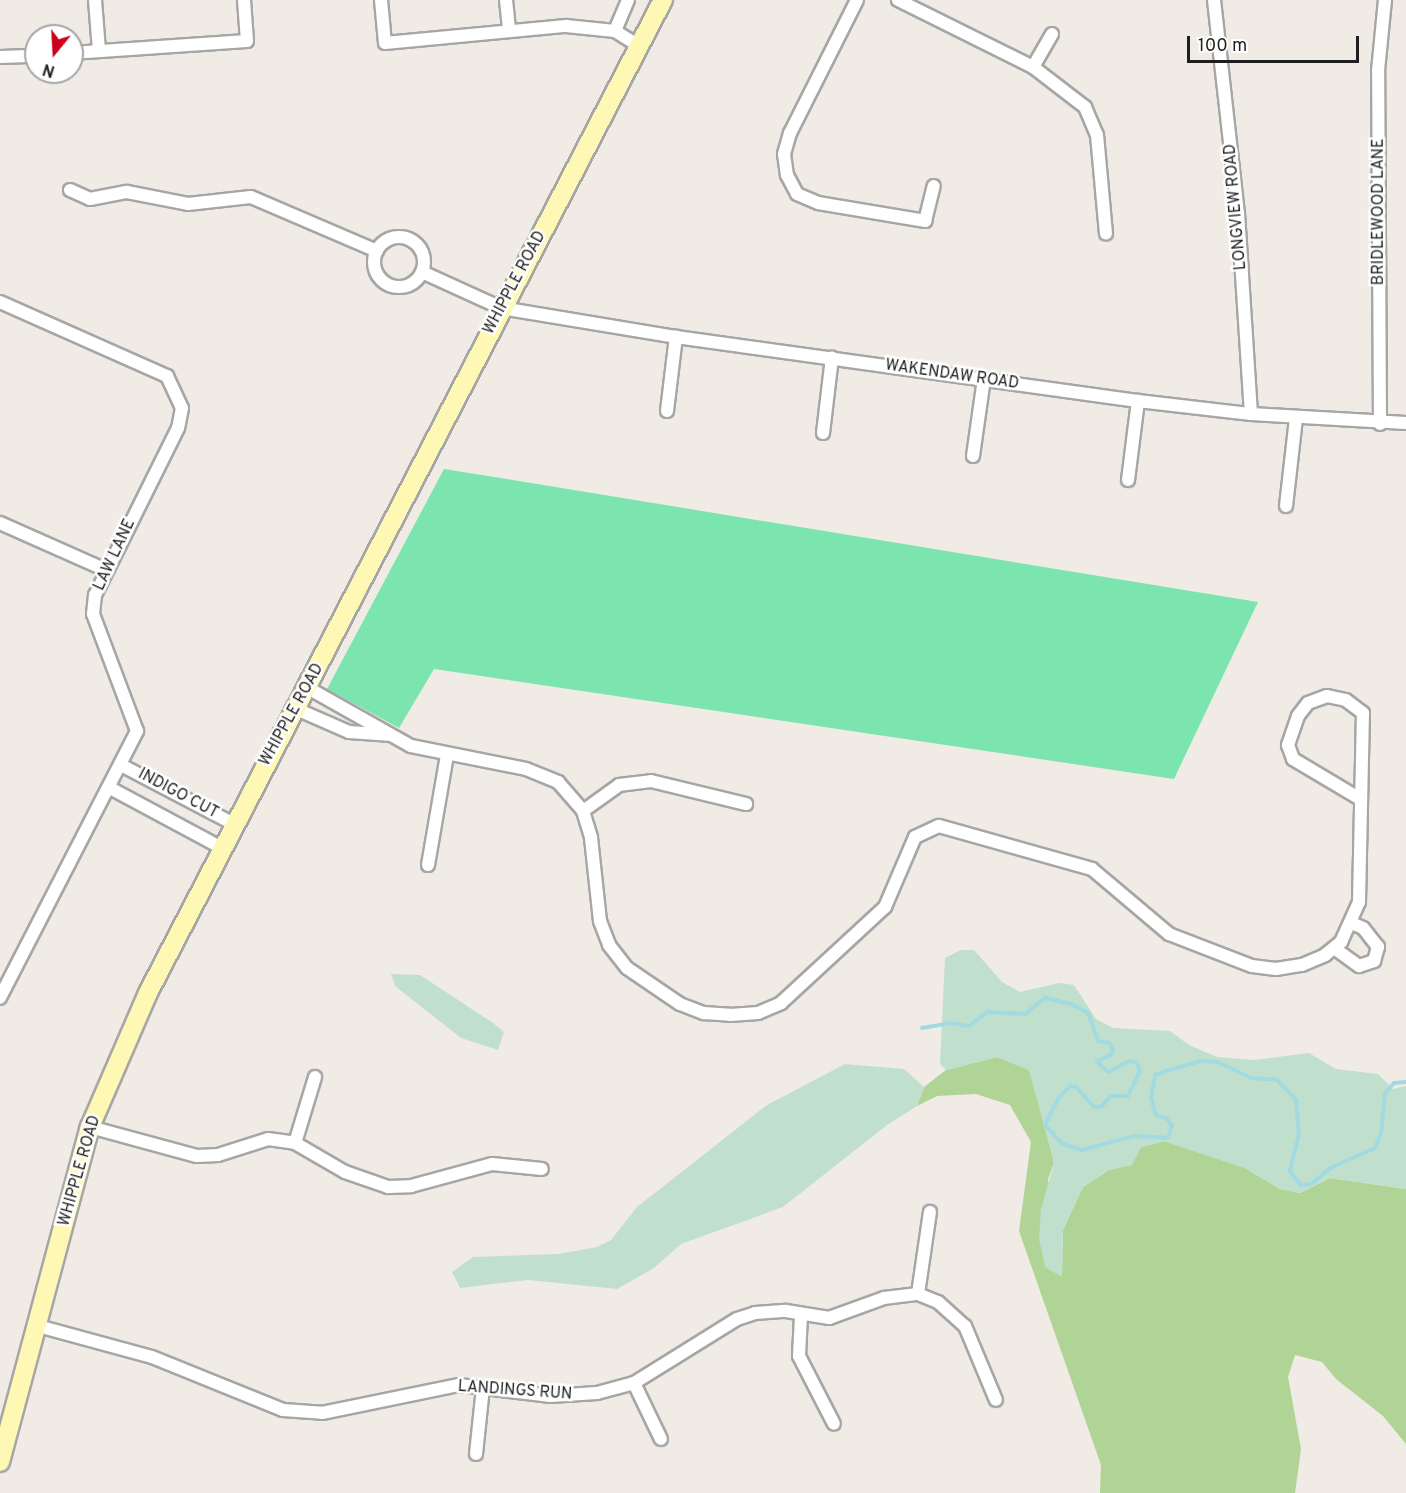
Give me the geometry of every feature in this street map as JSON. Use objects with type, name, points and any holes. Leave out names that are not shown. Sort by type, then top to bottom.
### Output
[{"type":"main road","name":"WHIPPLE ROAD","points":[[0,1462],[90,1127],[148,993],[294,708],[308,688],[501,308],[663,0]]},
{"type":"street","points":[[95,0],[99,51]]},
{"type":"street","points":[[84,52],[247,41],[244,0]]},
{"type":"street","points":[[381,0],[385,43],[509,30],[588,25],[615,31],[639,46]]},
{"type":"street","points":[[506,0],[509,30]]},
{"type":"street","points":[[615,31],[628,0]]},
{"type":"street","points":[[857,0],[790,133],[784,154],[787,175],[797,194],[818,203],[925,221],[934,186]]},
{"type":"street","points":[[898,0],[1033,67],[1085,107],[1097,135],[1106,234]]},
{"type":"street","name":"LONGVIEW ROAD","points":[[1214,0],[1238,213],[1251,414]]},
{"type":"street","name":"BRIDLEWOOD LANE","points":[[1380,424],[1378,71],[1385,0]]},
{"type":"street","points":[[1033,67],[1052,34]]},
{"type":"street","points":[[0,57],[24,56]]},
{"type":"street","points":[[70,190],[90,199],[127,192],[188,204],[251,197],[376,251]]},
{"type":"street","points":[[397,237],[414,241],[423,255],[422,273],[404,286],[388,284],[377,273],[376,251],[397,237]]},
{"type":"street","name":"WAKENDAW ROAD","points":[[422,273],[501,308],[676,337],[1138,401],[1296,418],[1380,424],[1406,423]]},
{"type":"street","name":"LAW LANE","points":[[0,302],[167,376],[177,392],[182,408],[178,428],[106,570],[93,614],[137,731],[110,788],[0,998]]},
{"type":"street","points":[[667,411],[676,337]]},
{"type":"street","points":[[823,433],[832,358]]},
{"type":"street","points":[[973,456],[984,379]]},
{"type":"street","points":[[1128,480],[1138,401]]},
{"type":"street","points":[[1286,506],[1296,418]]},
{"type":"street","points":[[0,523],[106,570]]},
{"type":"street","points":[[308,688],[389,735],[447,755],[526,769],[558,782],[583,811],[591,838],[600,921],[609,945],[627,968],[680,1004],[704,1013],[758,1013],[782,1003],[885,907],[915,837],[939,826],[1061,858],[1092,869],[1169,934],[1252,966],[1276,969],[1302,965],[1334,948],[1352,923],[1359,902],[1363,713],[1346,700],[1327,696],[1308,703],[1298,716],[1288,746],[1293,759],[1360,799]]},
{"type":"street","points":[[294,708],[349,732],[389,735]]},
{"type":"street","points":[[428,865],[447,755]]},
{"type":"street","name":"INDIGO CUT","points":[[121,765],[234,824]]},
{"type":"street","points":[[583,811],[619,785],[651,781],[746,804]]},
{"type":"street","name":"INDIGO CUT","points":[[110,788],[222,848]]},
{"type":"street","points":[[1334,948],[1359,966],[1374,961],[1378,947],[1363,928],[1352,923]]},
{"type":"street","points":[[295,1143],[315,1077]]},
{"type":"street","points":[[90,1127],[197,1156],[218,1155],[268,1139],[295,1143],[345,1172],[388,1187],[411,1186],[492,1164],[542,1169]]},
{"type":"street","points":[[930,1212],[918,1294],[938,1302],[965,1326],[996,1400]]},
{"type":"street","name":"LANDINGS RUN","points":[[38,1326],[152,1357],[283,1410],[322,1413],[459,1384],[573,1396],[634,1383],[737,1319],[773,1311],[829,1318],[884,1298],[918,1294]]},
{"type":"street","points":[[801,1316],[799,1356],[834,1424]]},
{"type":"street","points":[[634,1383],[661,1439]]},
{"type":"street","points":[[476,1454],[483,1387]]},
{"type":"green space","points":[[444,469],[1258,602],[1174,779],[434,669],[399,728],[327,689]]},
{"type":"green space","points":[[961,950],[974,950],[1002,982],[1020,992],[1059,983],[1074,985],[1096,1019],[1113,1028],[1170,1031],[1189,1045],[1217,1057],[1254,1060],[1309,1053],[1336,1069],[1378,1074],[1393,1089],[1406,1086],[1406,1189],[1330,1178],[1300,1193],[1280,1189],[1245,1168],[1164,1141],[1141,1147],[1132,1165],[1109,1170],[1083,1187],[1063,1230],[1062,1277],[1045,1267],[1039,1239],[1041,1209],[1054,1163],[1029,1070],[997,1057],[946,1070],[940,1064],[945,958]]},
{"type":"green space","points":[[391,974],[420,975],[493,1023],[504,1032],[498,1050],[461,1038],[395,986]]},
{"type":"green space","points":[[997,1057],[1029,1070],[1037,1087],[1054,1163],[1048,1179],[1062,1276],[1063,1230],[1083,1187],[1109,1170],[1131,1165],[1141,1147],[1164,1141],[1245,1168],[1280,1189],[1300,1193],[1330,1178],[1406,1189],[1406,1444],[1383,1416],[1336,1379],[1322,1362],[1295,1355],[1288,1377],[1301,1449],[1295,1493],[1100,1493],[1101,1465],[1019,1231],[1031,1142],[1010,1105],[976,1094],[937,1096],[917,1106],[924,1087],[946,1070]]},
{"type":"green space","points":[[845,1064],[904,1069],[924,1087],[917,1106],[887,1125],[783,1207],[681,1244],[654,1268],[617,1289],[528,1280],[460,1288],[452,1272],[473,1257],[559,1254],[597,1247],[611,1240],[637,1207],[767,1105]]},
{"type":"waterway","points":[[922,1028],[950,1023],[969,1026],[987,1012],[1025,1014],[1045,998],[1071,1004],[1088,1013],[1098,1041],[1109,1043],[1113,1050],[1111,1055],[1097,1061],[1101,1066],[1109,1072],[1129,1061],[1137,1063],[1140,1071],[1128,1096],[1111,1096],[1101,1107],[1094,1107],[1076,1087],[1070,1086],[1058,1099],[1045,1125],[1063,1144],[1082,1150],[1134,1136],[1168,1138],[1172,1126],[1167,1119],[1156,1115],[1151,1098],[1155,1075],[1166,1071],[1202,1061],[1218,1062],[1251,1078],[1277,1080],[1296,1100],[1299,1134],[1290,1171],[1301,1185],[1311,1184],[1332,1167],[1375,1148],[1381,1134],[1385,1093],[1394,1083],[1406,1082]]}]
